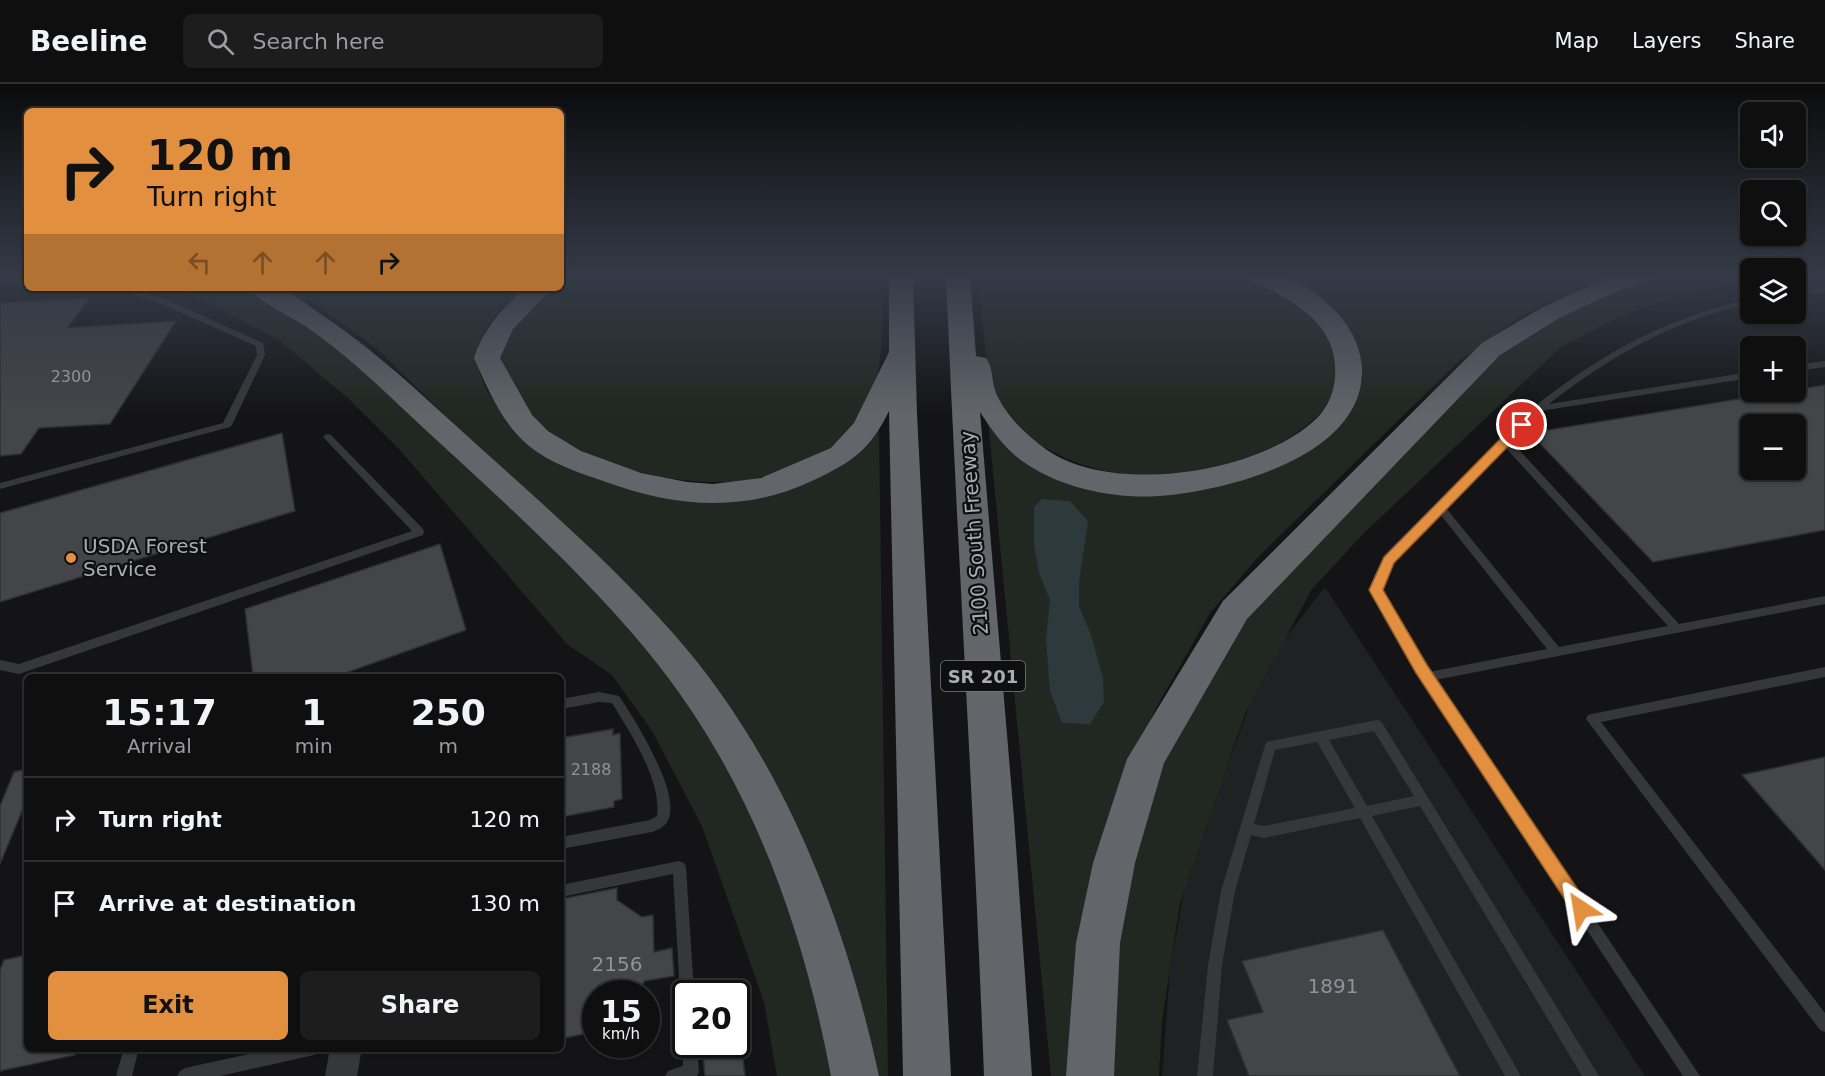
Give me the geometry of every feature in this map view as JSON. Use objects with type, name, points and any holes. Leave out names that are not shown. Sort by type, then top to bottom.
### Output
[{"type":"highway","points":[[318,322],[369,361],[554,533],[639,619],[695,686],[750,771],[794,864],[847,1025],[855,1076]]},
{"type":"highway","points":[[503,322],[492,341],[487,358],[512,408],[537,437],[574,460],[664,491],[734,495],[778,486],[846,452],[861,435],[875,413],[903,343]]},
{"type":"highway","name":"SR 201","points":[[902,322],[927,1076]]},
{"type":"highway","name":"2100 South Freeway","points":[[961,322],[974,559],[994,818],[1008,1076]]},
{"type":"highway","points":[[971,322],[982,393],[1001,426],[1019,444],[1061,470],[1117,486],[1156,486],[1229,475],[1299,444],[1329,423],[1350,381],[1348,358],[1340,336],[1331,322]]},
{"type":"highway","points":[[1090,1076],[1098,943],[1114,863],[1146,759],[1236,610],[1491,349],[1535,322]]},
{"type":"street","points":[[342,1076],[345,1052]]},
{"type":"lane","points":[[0,486],[227,425],[261,355],[260,345],[209,322]]},
{"type":"lane","points":[[1678,322],[1642,336],[1617,350],[1538,408],[1389,560],[1376,590],[1427,677],[1692,1076]]},
{"type":"lane","points":[[1806,367],[1825,364]]},
{"type":"lane","points":[[1538,408],[1740,377]]},
{"type":"lane","points":[[0,664],[19,669],[419,532],[328,437]]},
{"type":"lane","points":[[1506,442],[1677,628]]},
{"type":"lane","points":[[1440,508],[1556,652]]},
{"type":"lane","points":[[1427,677],[1825,600]]},
{"type":"lane","points":[[1825,672],[1592,718],[1825,1025]]},
{"type":"lane","points":[[564,704],[607,697],[615,699],[638,732],[655,772],[664,817],[652,826],[564,842]]},
{"type":"lane","points":[[1205,1076],[1215,965],[1228,891],[1270,746],[1377,725],[1591,1076]]},
{"type":"lane","points":[[1321,737],[1513,1076]]},
{"type":"lane","points":[[1246,828],[1264,832],[1423,800]]},
{"type":"lane","points":[[564,890],[679,867],[686,980]]},
{"type":"lane","points":[[124,1076],[131,1052]]},
{"type":"lane","points":[[185,1076],[296,1052]]},
{"type":"lane","points":[[673,1076],[691,1072],[690,1058]]},
{"type":"shaded area","points":[[245,322],[310,322],[351,347],[635,629],[731,764],[803,937],[835,1076],[777,1076],[764,1002],[702,826],[652,731],[612,675],[567,644],[399,449],[349,399],[280,341]]},
{"type":"shaded area","points":[[341,322],[491,322],[485,330],[478,354],[479,371],[487,391],[508,418],[572,462],[745,497],[879,429],[888,1076],[873,1076],[768,780],[467,437],[377,349]]},
{"type":"shaded area","points":[[882,322],[882,336],[878,376],[873,395],[865,413],[844,440],[818,455],[766,476],[740,481],[709,482],[643,473],[610,463],[579,450],[551,432],[527,411],[508,386],[497,366],[496,356],[499,346],[512,324]]},
{"type":"shaded area","points":[[983,322],[1321,322],[1330,331],[1343,381],[1323,411],[1296,433],[1265,451],[1231,464],[1195,472],[1158,476],[1122,474],[1087,466],[1055,453],[1017,428],[1005,415],[994,395]]},
{"type":"shaded area","points":[[1323,322],[1512,322],[1457,363],[1258,557],[1210,613],[1156,708],[1097,851],[1079,930],[1067,1076],[1051,1076],[988,420],[1059,471],[1231,480],[1353,405],[1363,378],[1358,353]]},
{"type":"shaded area","points":[[1543,322],[1609,322],[1561,347],[1362,535],[1312,589],[1245,714],[1180,903],[1162,1021],[1159,1076],[1112,1076],[1118,942],[1129,874],[1153,779],[1241,612],[1523,331]]},
{"type":"shaded area","points":[[1042,499],[1070,501],[1088,521],[1079,582],[1079,606],[1091,635],[1103,678],[1104,702],[1090,724],[1062,723],[1050,691],[1046,639],[1050,600],[1039,573],[1034,544],[1034,507]]},
{"type":"shaded area","points":[[1325,587],[1645,1076],[1162,1076],[1170,969],[1187,874],[1265,664]]},
{"type":"building","points":[[0,322],[71,322],[67,328],[175,322],[110,424],[39,428],[21,454],[0,456]]},
{"type":"building","points":[[1825,385],[1825,530],[1653,562],[1530,433],[1740,399],[1740,402],[1806,402],[1806,388]]},
{"type":"building","name":"USDA Forest Service","points":[[282,433],[295,511],[0,602],[0,513]]},
{"type":"building","points":[[440,544],[466,630],[343,674],[253,674],[245,609]]},
{"type":"building","points":[[613,729],[613,735],[620,733],[622,799],[614,801],[614,807],[564,816],[564,737]]},
{"type":"building","points":[[1825,757],[1825,870],[1742,775]]},
{"type":"building","points":[[24,770],[24,806],[0,864],[0,806],[14,772]]},
{"type":"building","points":[[617,888],[617,900],[642,917],[653,915],[654,952],[672,948],[674,976],[651,980],[582,980],[582,1034],[564,1038],[564,898]]},
{"type":"building","points":[[1383,930],[1460,1076],[1249,1076],[1227,1020],[1263,1012],[1242,961]]},
{"type":"building","points":[[24,956],[24,1052],[75,1052],[75,1055],[0,1071],[0,970],[4,960]]},
{"type":"building","points":[[703,1058],[743,1058],[745,1076],[705,1076]]},
{"type":"place","name":"USDA Forest Service","points":[[71,558]]},
{"type":"route","points":[[1522,425],[1389,560],[1376,590],[1421,669],[1581,909]]}]
